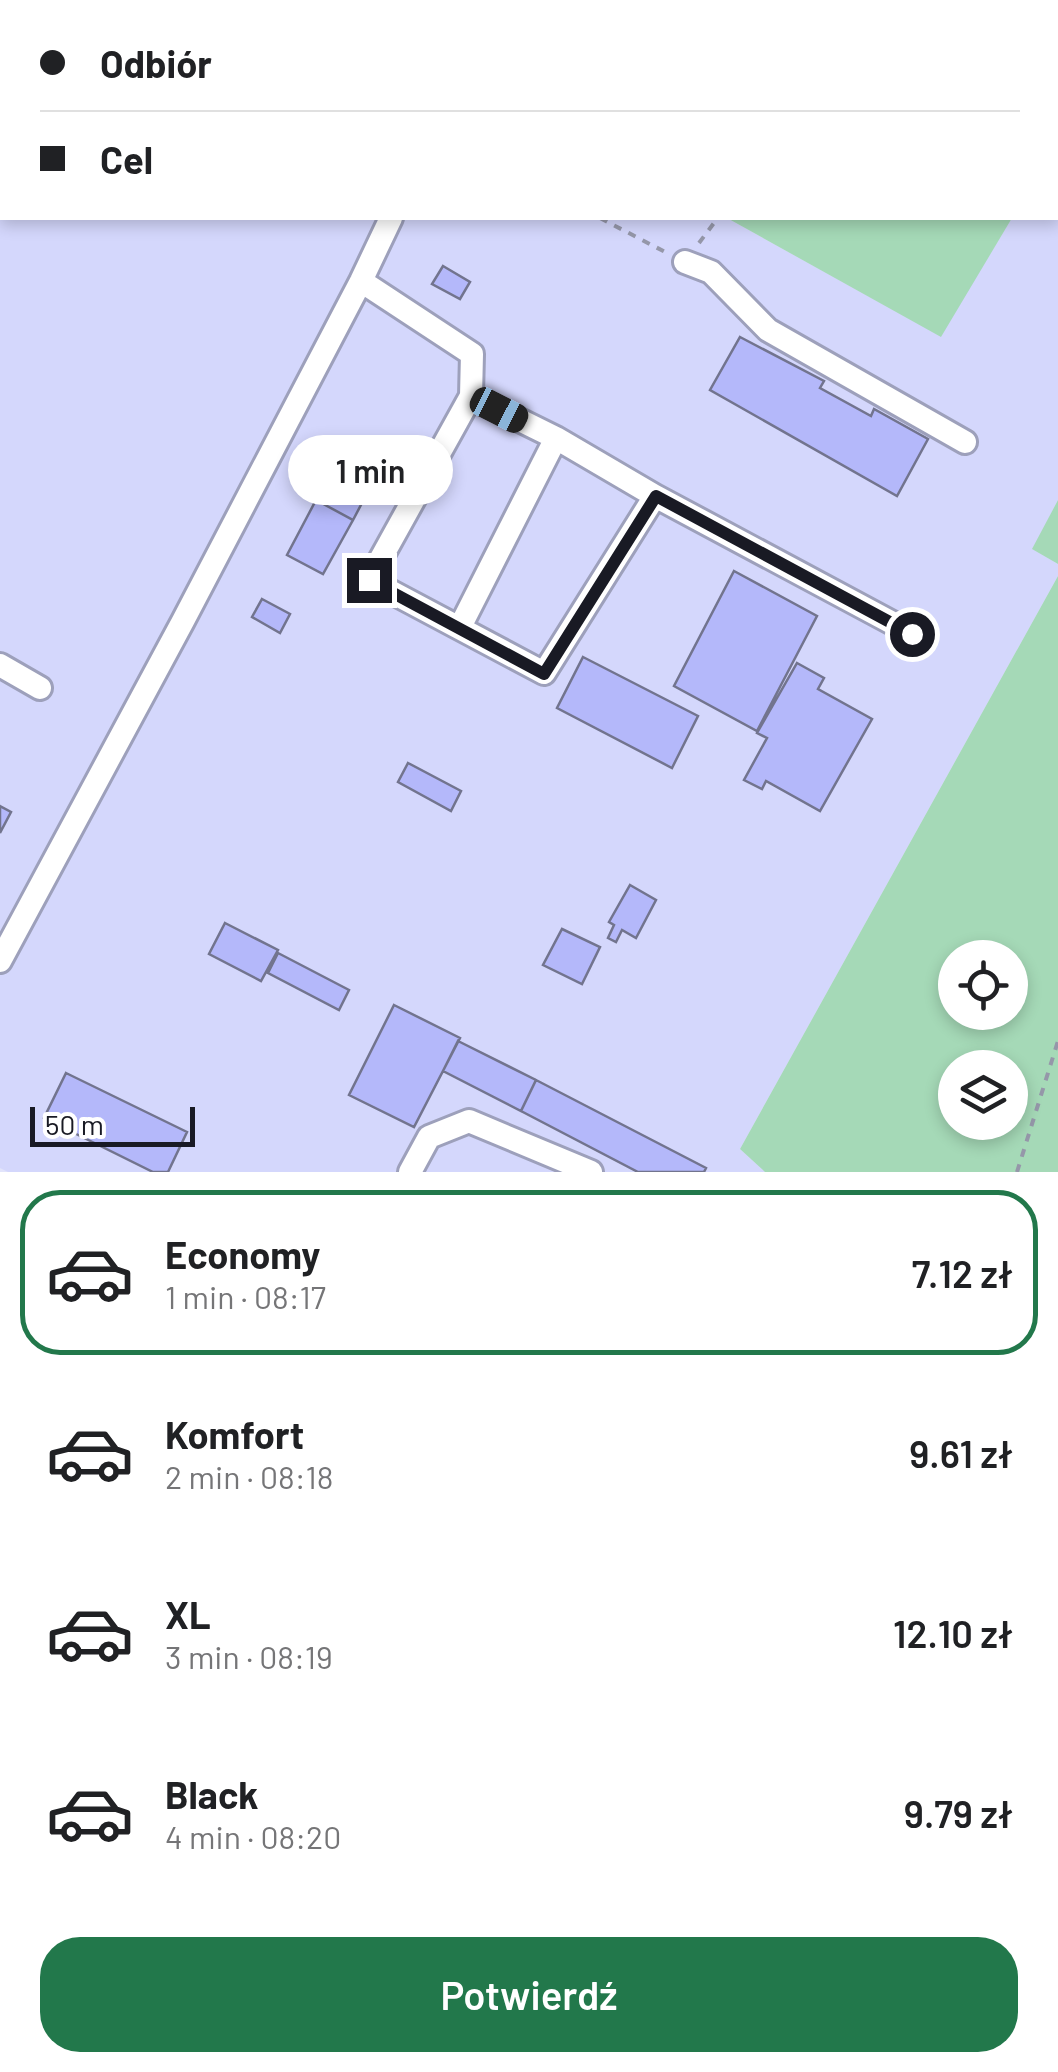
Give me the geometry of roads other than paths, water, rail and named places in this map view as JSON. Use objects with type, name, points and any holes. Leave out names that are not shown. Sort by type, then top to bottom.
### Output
[{"type":"lane","points":[[0,961],[8,921],[183,622],[390,220]]},
{"type":"lane","points":[[684,262],[711,272],[768,330],[965,442]]},
{"type":"lane","points":[[361,281],[472,354],[471,396],[369,580],[544,674],[656,496]]},
{"type":"lane","points":[[471,396],[556,438],[912,634]]},
{"type":"lane","points":[[460,627],[556,438]]},
{"type":"lane","points":[[0,665],[40,688]]},
{"type":"lane","points":[[410,1172],[430,1137],[469,1121],[590,1172]]}]
